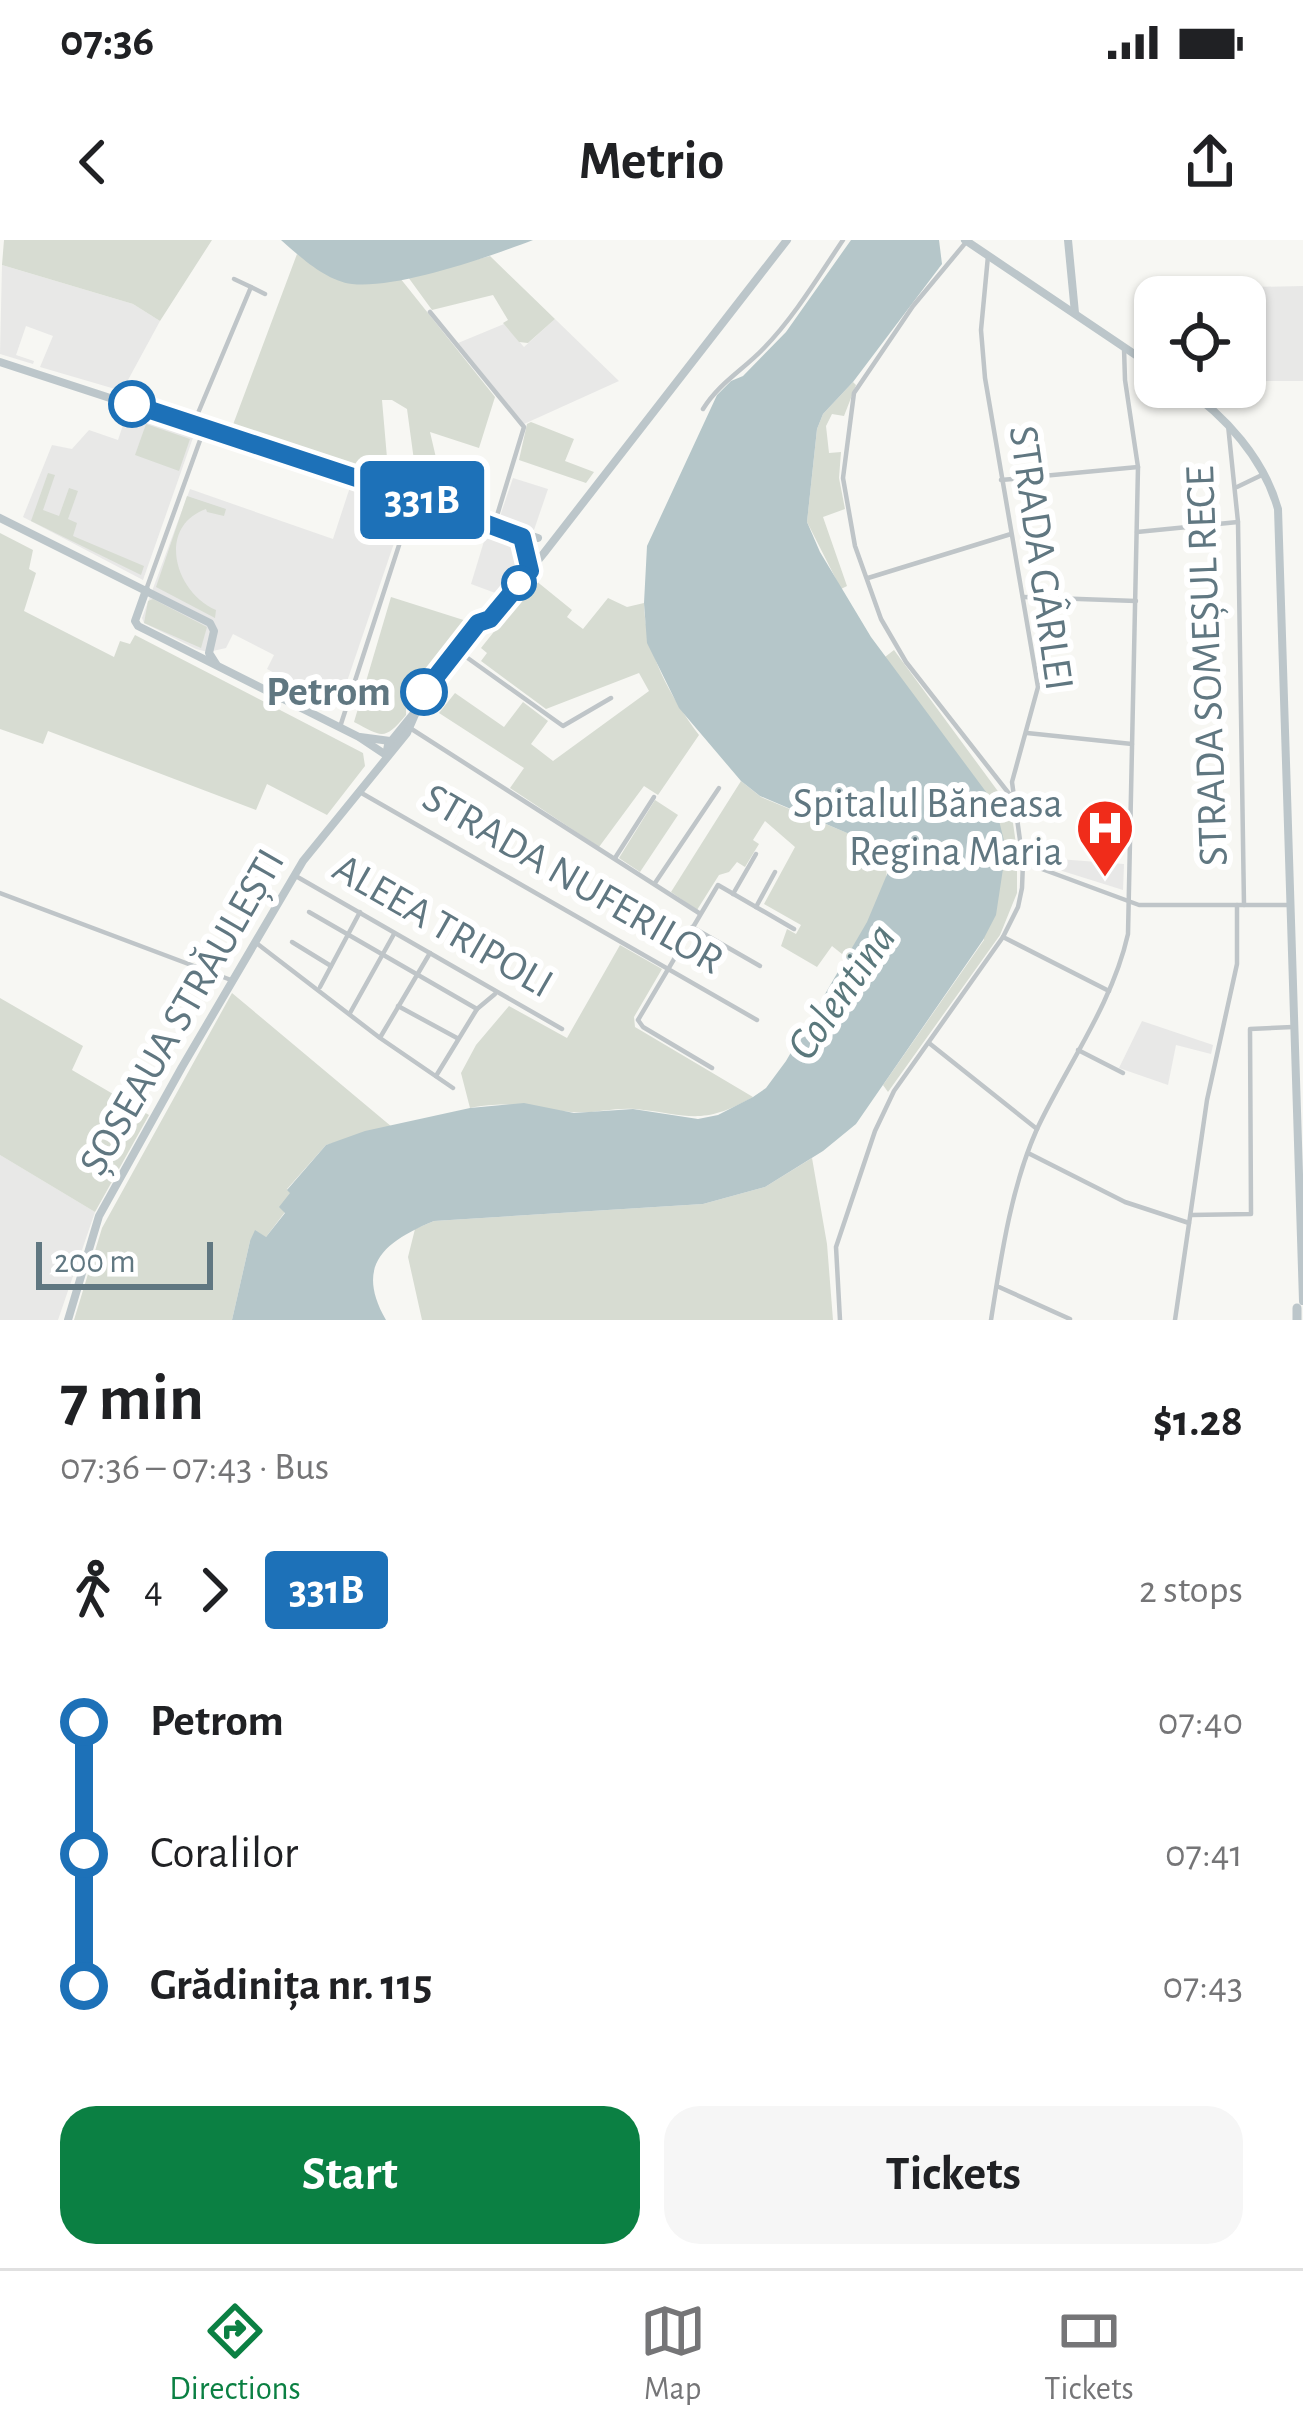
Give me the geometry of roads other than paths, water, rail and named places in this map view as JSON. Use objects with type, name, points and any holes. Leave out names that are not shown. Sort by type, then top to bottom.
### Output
[{"type":"street","name":"ȘOSEAUA STRĂULEȘTI","points":[[386,755],[390,741],[553,543],[787,240]]},
{"type":"street","points":[[704,409],[725,381],[786,322],[843,240]]},
{"type":"street","points":[[1014,800],[906,662],[881,620],[865,579],[843,478],[851,398],[913,306],[966,240],[1134,354]]},
{"type":"street","points":[[1067,240],[1075,314]]},
{"type":"street","name":"STRADA GÂRLEI","points":[[840,1320],[838,1241],[887,1103],[1003,937],[1018,907],[1023,862],[1013,776],[1038,687],[1001,480],[981,331],[988,256]]},
{"type":"street","points":[[234,279],[266,294]]},
{"type":"street","points":[[251,287],[199,427],[136,624],[386,755]]},
{"type":"street","points":[[430,312],[524,427],[495,522]]},
{"type":"street","points":[[991,1320],[1028,1153],[1108,991],[1126,942],[1138,467],[1124,348]]},
{"type":"street","points":[[0,362],[538,538]]},
{"type":"street","points":[[1209,408],[1228,424],[1264,474],[1280,522],[1299,1308]]},
{"type":"street","name":"STRADA SOMEȘUL RECE","points":[[1175,1320],[1207,1100],[1235,974],[1240,905],[1238,522],[1228,424]]},
{"type":"street","points":[[1001,480],[1138,467]]},
{"type":"street","points":[[1235,488],[1264,474]]},
{"type":"street","points":[[418,499],[553,543]]},
{"type":"street","points":[[340,728],[418,499]]},
{"type":"street","points":[[0,518],[210,623],[214,631],[209,644],[193,655]]},
{"type":"street","points":[[1137,532],[1238,522]]},
{"type":"street","points":[[514,532],[525,542],[530,571]]},
{"type":"street","points":[[865,579],[1011,534]]},
{"type":"street","points":[[1023,597],[1136,601]]},
{"type":"street","points":[[209,644],[217,665]]},
{"type":"street","points":[[462,654],[563,726],[611,698]]},
{"type":"street","name":"ȘOSEAUA STRĂULEȘTI","points":[[68,1320],[99,1216],[232,980],[294,874],[410,728],[417,710]]},
{"type":"street","points":[[410,728],[699,914]]},
{"type":"street","points":[[1027,733],[1132,744]]},
{"type":"street","points":[[364,740],[390,741]]},
{"type":"street","points":[[364,740],[376,769]]},
{"type":"street","points":[[654,885],[719,788]]},
{"type":"street","name":"STRADA NUFERILOR","points":[[358,791],[757,1020]]},
{"type":"street","points":[[615,860],[654,797]]},
{"type":"street","points":[[733,894],[756,854]]},
{"type":"street","points":[[1023,862],[1130,903],[1291,905]]},
{"type":"street","points":[[756,907],[776,872]]},
{"type":"street","name":"ALEEA TRIPOLI","points":[[294,874],[562,1030]]},
{"type":"street","points":[[712,1068],[643,1028],[638,1020],[699,914],[716,886],[794,929]]},
{"type":"street","points":[[0,893],[232,980]]},
{"type":"street","points":[[309,912],[477,1010]]},
{"type":"street","points":[[320,988],[360,913]]},
{"type":"street","points":[[692,926],[760,966]]},
{"type":"street","points":[[350,1013],[395,933]]},
{"type":"street","points":[[1003,937],[1108,991]]},
{"type":"street","points":[[255,942],[453,1088]]},
{"type":"street","points":[[292,942],[332,966]]},
{"type":"street","points":[[380,1038],[430,953]]},
{"type":"street","points":[[436,1076],[477,1010],[497,992]]},
{"type":"street","points":[[398,1006],[458,1039]]},
{"type":"street","points":[[1028,1153],[1141,1209],[1190,1219],[1251,1214],[1250,1029],[1294,1027]]},
{"type":"street","points":[[929,1042],[1037,1129]]},
{"type":"street","points":[[1078,1050],[1123,1072]]},
{"type":"street","points":[[997,1286],[1070,1319]]},
{"type":"water","points":[[281,240],[533,240],[443,270],[393,282],[352,284],[313,267]]},
{"type":"water","name":"Colentina","points":[[851,240],[939,240],[942,264],[853,382],[823,414],[817,429],[807,522],[871,637],[995,804],[1006,849],[996,915],[983,940],[856,1124],[765,1187],[703,1204],[434,1221],[401,1238],[379,1258],[373,1285],[386,1320],[232,1320],[255,1230],[266,1237],[285,1213],[279,1207],[290,1193],[287,1190],[326,1145],[365,1131],[470,1108],[524,1103],[574,1113],[633,1109],[698,1119],[718,1115],[766,1088],[867,922],[888,872],[888,859],[880,847],[760,796],[741,781],[679,708],[647,643],[644,603],[647,546],[717,395],[786,332]]},
{"type":"place","name":"Petrom","points":[[424,692]]},
{"type":"place","name":"Spitalul Băneasa Regina Maria","points":[[1105,879]]}]
